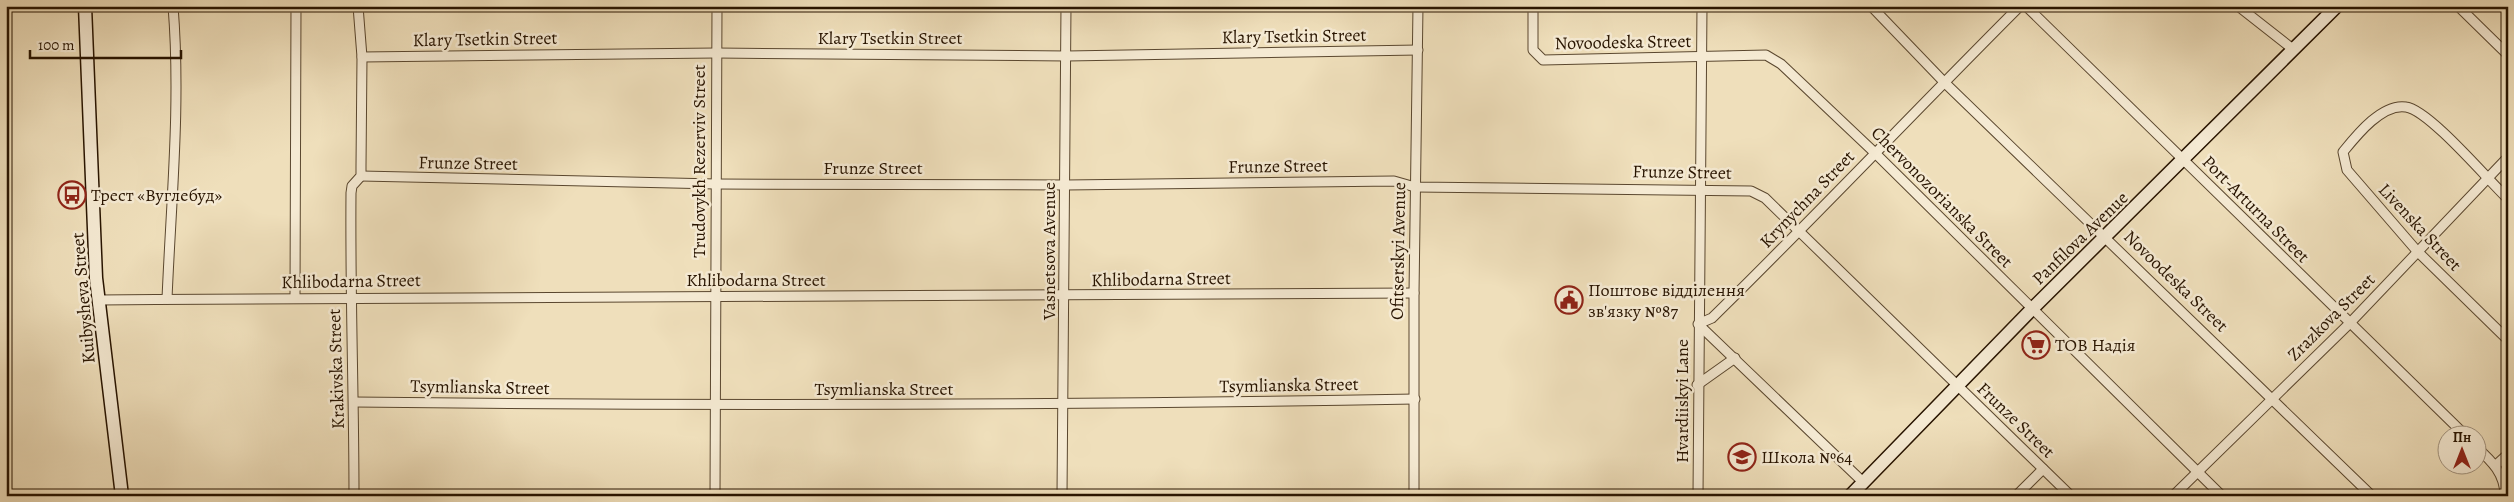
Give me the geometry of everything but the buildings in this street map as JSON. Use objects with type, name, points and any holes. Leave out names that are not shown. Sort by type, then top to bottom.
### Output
[{"type":"main road","name":"Kuibysheva Street","points":[[84,6],[99,300],[122,496]]},
{"type":"main road","name":"Panfilova Avenue","points":[[1850,496],[2032,309],[2107,237],[2337,6]]},
{"type":"street","points":[[167,300],[177,135],[176,42],[173,6]]},
{"type":"street","points":[[295,298],[296,6]]},
{"type":"street","name":"Krakivska Street","points":[[354,496],[354,402],[350,297],[351,193],[352,186],[361,176],[362,57],[358,6]]},
{"type":"street","name":"Trudovykh Rezerviv Street","points":[[715,496],[717,6]]},
{"type":"street","name":"Vasnetsova Avenue","points":[[1062,496],[1066,6]]},
{"type":"street","name":"Ofitserskyi Avenue","points":[[1414,496],[1414,293],[1418,6]]},
{"type":"street","name":"Novoodeska Street","points":[[1533,6],[1533,50],[1543,60],[1702,57]]},
{"type":"street","name":"Hvardiiskyi Lane","points":[[1698,496],[1702,6]]},
{"type":"street","name":"Novoodeska Street","points":[[1871,6],[1944,82],[2107,237],[2372,496]]},
{"type":"street","name":"Krynychna Street","points":[[1698,324],[1712,318],[1800,232],[1874,152],[2020,6]]},
{"type":"street","name":"Port-Arturna Street","points":[[2026,6],[2349,324],[2454,424]]},
{"type":"street","points":[[2238,6],[2294,50]]},
{"type":"street","points":[[2458,6],[2508,55]]},
{"type":"street","name":"Klary Tsetkin Street","points":[[362,57],[716,53],[1067,56],[1418,50]]},
{"type":"street","name":"Chervonozorianska Street","points":[[1702,57],[1766,55],[1781,64],[1874,152],[2222,496]]},
{"type":"street","name":"Livenska Street","points":[[2487,179],[2424,115],[2406,106],[2390,110],[2364,126],[2343,152],[2347,170],[2417,251],[2508,340]]},
{"type":"street","name":"Zrazkova Street","points":[[2173,496],[2349,324],[2508,157]]},
{"type":"street","name":"Frunze Street","points":[[361,176],[716,184],[1066,184],[1394,181],[1415,187],[1744,189],[1758,193],[1800,232],[2071,496]]},
{"type":"street","points":[[2487,179],[2508,199]]},
{"type":"street","name":"Khlibodarna Street","points":[[99,300],[350,297],[1065,297],[1414,293]]},
{"type":"street","points":[[1698,324],[1863,482]]},
{"type":"street","points":[[1698,385],[1735,358]]},
{"type":"street","name":"Tsymlianska Street","points":[[354,402],[715,406],[1063,405],[1415,399]]},
{"type":"street","points":[[2496,465],[2508,454]]},
{"type":"street","points":[[2486,456],[2496,465],[2507,485],[2505,496]]},
{"type":"street","points":[[2016,496],[2043,469]]},
{"type":"place","name":"Трест «Вуглебуд»","points":[[72,195]]},
{"type":"place","name":"Поштове відділення зв'язку №87","points":[[1569,300]]},
{"type":"place","name":"ТОВ Надія","points":[[2036,345]]},
{"type":"place","name":"Школа №64","points":[[1742,457]]}]
